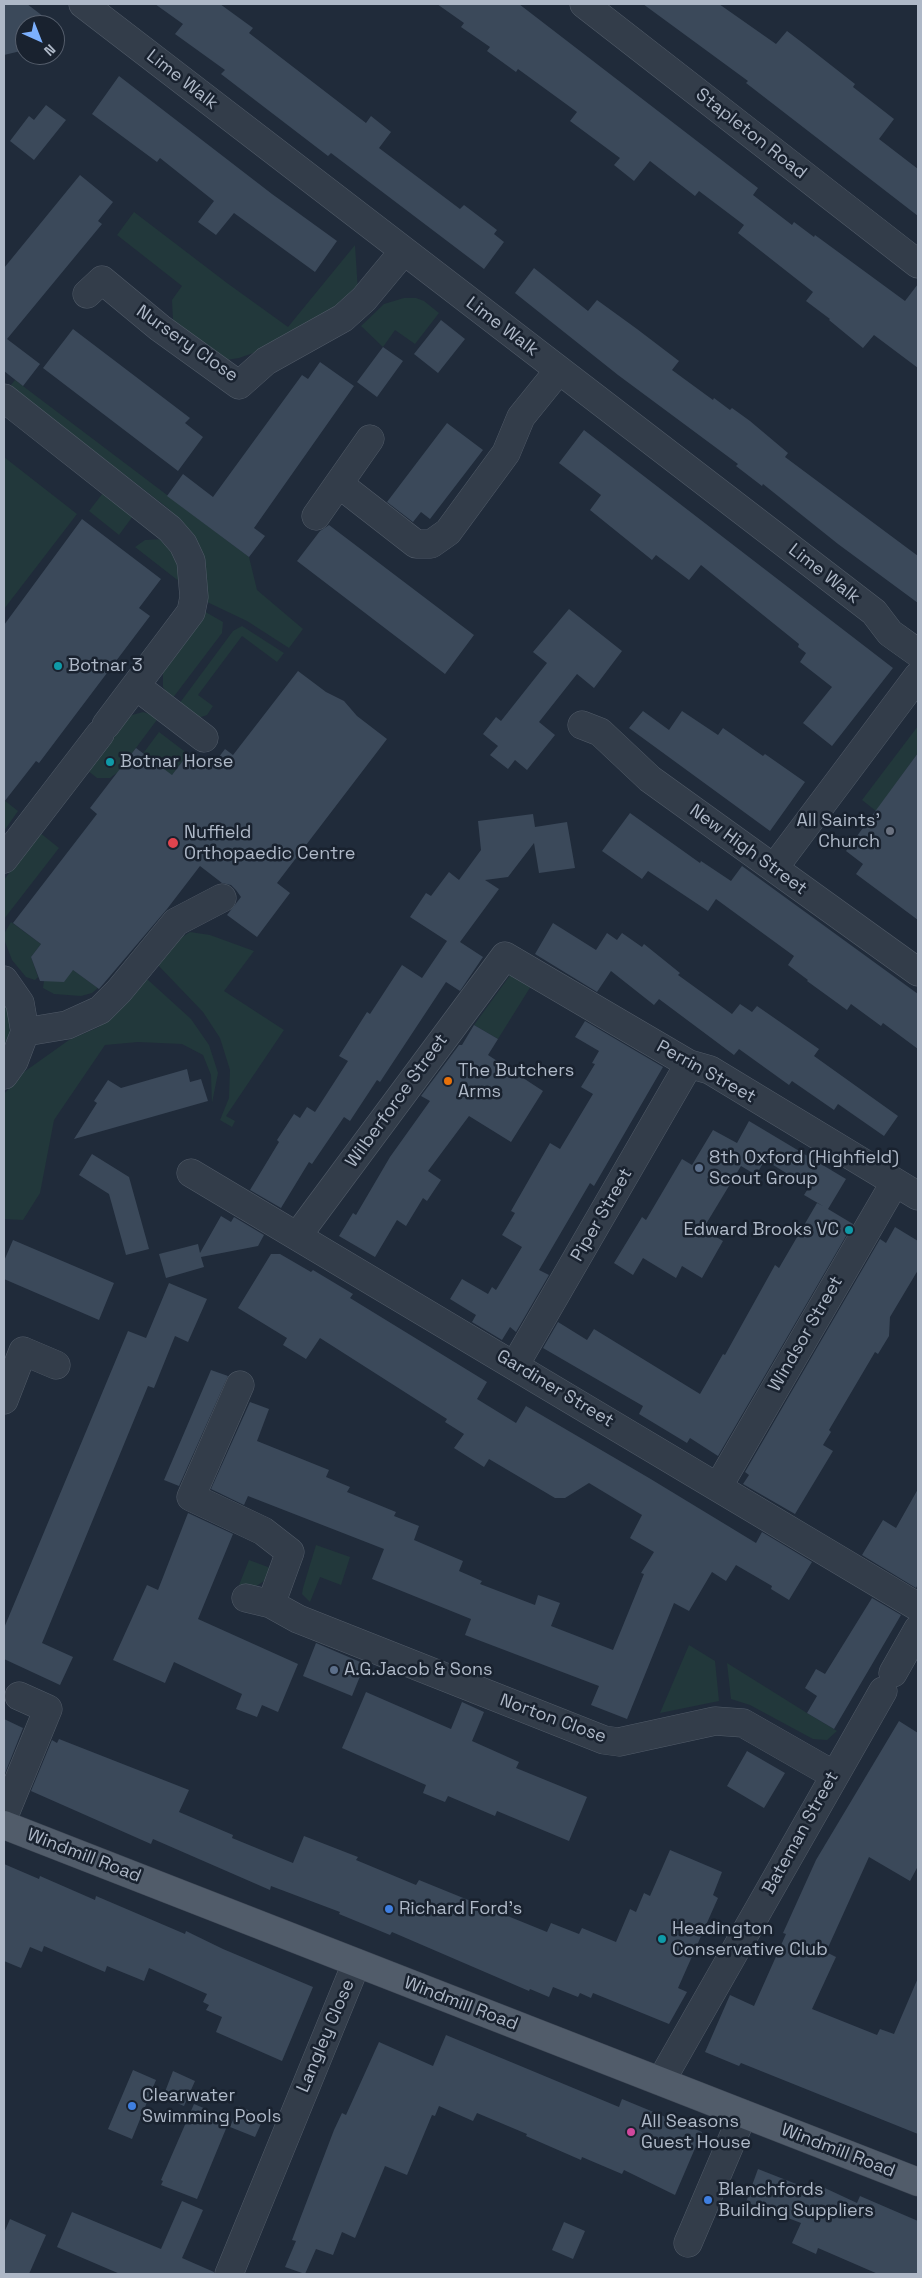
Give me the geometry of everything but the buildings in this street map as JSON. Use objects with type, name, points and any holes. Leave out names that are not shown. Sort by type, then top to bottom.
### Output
[{"type":"main road","name":"Windmill Road","points":[[4,1825],[918,2182]]},
{"type":"street","name":"Lime Walk","points":[[83,4],[403,252],[874,612],[890,633],[918,653]]},
{"type":"street","name":"Stapleton Road","points":[[584,4],[918,264]]},
{"type":"street","name":"Nursery Close","points":[[87,294],[102,280],[160,328],[239,385],[266,361],[342,318],[364,299],[403,252]]},
{"type":"street","points":[[338,484],[416,544],[432,544],[448,532],[506,453],[521,417],[559,370]]},
{"type":"street","points":[[4,398],[170,529],[183,544],[190,561],[194,597],[191,612],[4,859]]},
{"type":"street","points":[[316,516],[370,439]]},
{"type":"street","points":[[774,868],[918,676]]},
{"type":"street","points":[[136,686],[204,738]]},
{"type":"street","name":"New High Street","points":[[582,725],[600,732],[650,779],[918,972]]},
{"type":"street","points":[[25,1032],[67,1025],[100,1010],[119,991],[176,922],[222,898]]},
{"type":"street","name":"Perrin Street","points":[[496,966],[505,956],[689,1064],[710,1070],[918,1196]]},
{"type":"street","name":"Wilberforce Street","points":[[298,1236],[496,966]]},
{"type":"street","points":[[4,980],[20,1003],[25,1032],[14,1061],[4,1075]]},
{"type":"street","name":"Piper Street","points":[[516,1365],[689,1064]]},
{"type":"street","name":"Gardiner Street","points":[[191,1172],[918,1607]]},
{"type":"street","name":"Windsor Street","points":[[718,1487],[895,1182]]},
{"type":"street","points":[[4,1400],[13,1347],[56,1364]]},
{"type":"street","name":"Norton Close","points":[[240,1386],[191,1497],[263,1531],[290,1552],[258,1601],[298,1619],[604,1740],[619,1742],[715,1721],[743,1722],[834,1775]]},
{"type":"street","name":"Bateman Street","points":[[661,2081],[918,1629]]},
{"type":"street","points":[[4,1816],[48,1709],[19,1696]]},
{"type":"street","name":"Langley Close","points":[[229,2274],[356,1964]]},
{"type":"street","points":[[688,2243],[743,2114]]},
{"type":"green space","points":[[134,212],[288,327],[355,245],[358,292],[339,310],[259,351],[226,360],[173,321],[172,300],[182,286],[117,235]]},
{"type":"green space","points":[[404,298],[416,298],[424,301],[439,313],[415,344],[395,330],[383,347],[361,326],[384,304]]},
{"type":"green space","points":[[15,380],[249,557],[257,590],[303,629],[289,648],[247,621],[205,601],[206,573],[199,551],[169,509],[10,386]]},
{"type":"green space","points":[[4,457],[77,514],[4,609]]},
{"type":"green space","points":[[103,493],[133,516],[119,535],[89,511]]},
{"type":"green space","points":[[163,539],[177,562],[180,582],[135,547],[145,540]]},
{"type":"green space","points":[[202,610],[223,622],[222,633],[172,699],[163,687],[163,670],[186,642]]},
{"type":"green space","points":[[242,626],[284,653],[277,662],[242,636],[198,695],[213,706],[207,715],[198,718],[179,704],[233,631]]},
{"type":"green space","points":[[143,712],[159,717],[118,772],[110,778],[97,778],[87,770],[125,721],[132,715]]},
{"type":"green space","points":[[918,726],[918,753],[876,811],[862,800]]},
{"type":"green space","points":[[159,732],[188,754],[172,775],[133,767]]},
{"type":"green space","points":[[4,800],[18,811],[4,831]]},
{"type":"green space","points":[[39,832],[59,848],[4,919],[4,880]]},
{"type":"green space","points":[[11,922],[41,944],[31,957],[38,977],[35,980],[26,977],[12,960],[4,939],[4,934]]},
{"type":"green space","points":[[190,932],[210,935],[254,951],[224,991],[284,1030],[226,1116],[235,1121],[232,1127],[220,1120],[229,1098],[230,1070],[220,1038],[203,1012],[156,963],[170,945]]},
{"type":"green space","points":[[73,970],[98,988],[92,993],[81,996],[54,994],[43,988],[44,981]]},
{"type":"green space","points":[[511,974],[531,986],[498,1039],[474,1025]]},
{"type":"green space","points":[[147,979],[191,1019],[209,1045],[218,1073],[212,1103],[211,1075],[203,1055],[182,1044],[138,1042],[105,1045],[54,1120],[40,1193],[23,1220],[4,1219],[4,1094],[24,1072],[69,1040],[99,1027]]},
{"type":"green space","points":[[4,1003],[11,1019],[9,1035],[4,1045]]},
{"type":"green space","points":[[316,1545],[350,1557],[341,1585],[320,1577],[310,1602],[302,1594]]},
{"type":"green space","points":[[249,1560],[276,1570],[255,1587],[239,1585]]},
{"type":"green space","points":[[689,1645],[715,1661],[719,1701],[660,1713]]},
{"type":"green space","points":[[727,1663],[837,1731],[827,1740],[813,1739],[750,1705],[731,1699]]},
{"type":"place","name":"Botnar 3","points":[[58,666]]},
{"type":"place","name":"Botnar Horse","points":[[110,762]]},
{"type":"place","name":"All Saints' Church","points":[[890,831]]},
{"type":"place","name":"Nuffield Orthopaedic Centre","points":[[173,843]]},
{"type":"place","name":"The Butchers Arms","points":[[448,1081]]},
{"type":"place","name":"8th Oxford (Highfield) Scout Group","points":[[699,1168]]},
{"type":"place","name":"Edward Brooks VC","points":[[849,1230]]},
{"type":"place","name":"A.G.Jacob & Sons","points":[[334,1670]]},
{"type":"place","name":"Richard Ford's","points":[[389,1909]]},
{"type":"place","name":"Headington Conservative Club","points":[[662,1939]]},
{"type":"place","name":"Clearwater Swimming Pools","points":[[132,2106]]},
{"type":"place","name":"All Seasons Guest House","points":[[631,2132]]},
{"type":"place","name":"Blanchfords Building Suppliers","points":[[708,2200]]}]
